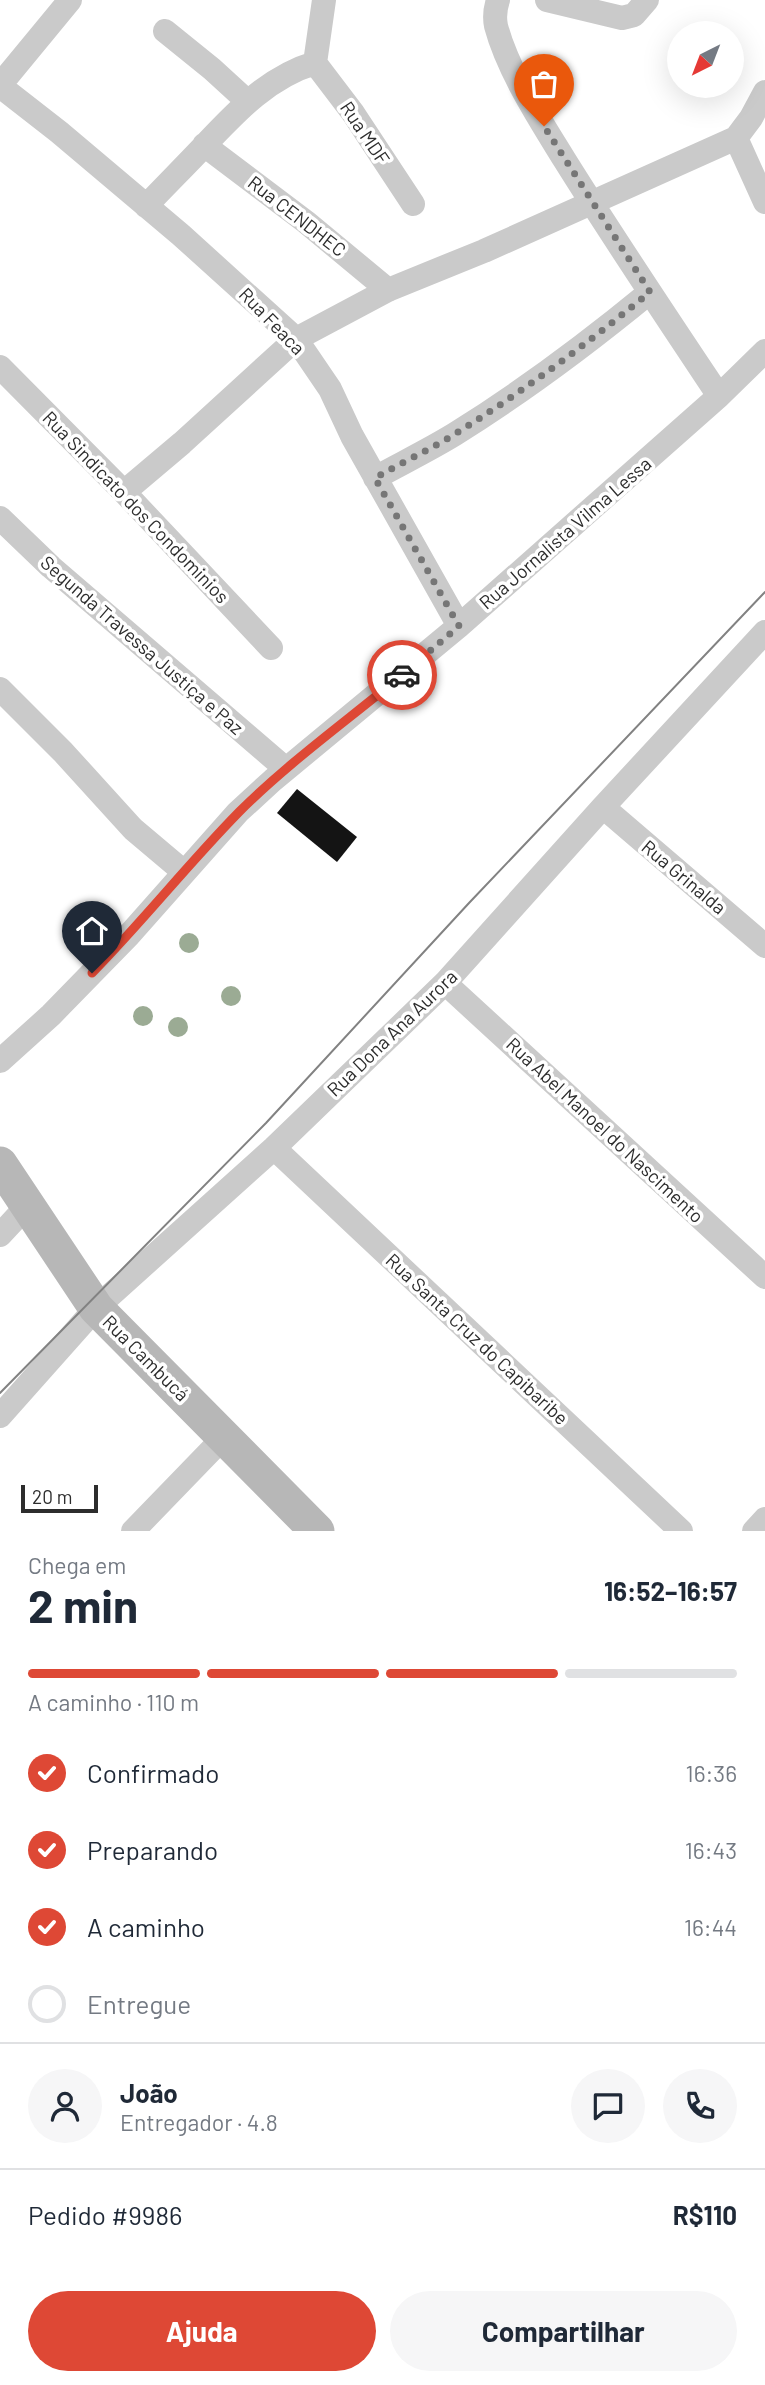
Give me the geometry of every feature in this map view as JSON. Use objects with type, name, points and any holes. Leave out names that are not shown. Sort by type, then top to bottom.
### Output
[{"type":"main road","name":"Rua Cambucá","points":[[0,1164],[96,1308],[317,1531]]},
{"type":"street","points":[[3,75],[70,0]]},
{"type":"street","points":[[146,206],[259,91],[315,63],[324,0]]},
{"type":"street","points":[[498,0],[494,10],[496,25],[514,70],[544,126],[591,203],[719,396]]},
{"type":"street","points":[[547,0],[622,18],[634,15],[647,0]]},
{"type":"street","points":[[165,31],[247,102]]},
{"type":"street","name":"Rua MDF","points":[[315,63],[353,113],[413,204]]},
{"type":"street","name":"Rua Feaca","points":[[3,75],[58,132],[249,295],[296,340],[330,389],[375,478],[459,626]]},
{"type":"street","points":[[124,492],[296,340],[388,290],[484,251],[736,138],[765,92]]},
{"type":"street","points":[[736,138],[765,202]]},
{"type":"street","name":"Rua CENDHEC","points":[[204,145],[306,222],[388,290]]},
{"type":"street","points":[[375,478],[453,436],[532,383],[592,341],[650,292]]},
{"type":"street","name":"Rua Jornalista Vilma Lessa","points":[[0,1061],[51,1015],[129,935],[239,813],[286,769],[459,626],[719,396],[760,365]]},
{"type":"street","name":"Rua Sindicato dos Condominios","points":[[0,367],[124,492],[271,648]]},
{"type":"street","name":"Segunda Travessa Justiça e Paz","points":[[0,518],[72,586],[286,769]]},
{"type":"street","name":"Rua Dona Ana Aurora","points":[[0,1416],[96,1308],[274,1148],[445,983],[603,807],[764,636]]},
{"type":"street","points":[[0,689],[63,752],[133,829],[184,872]]},
{"type":"street","name":"Rua Grinalda","points":[[603,807],[765,946]]},
{"type":"street","name":"Rua Abel Manoel do Nascimento","points":[[445,983],[765,1277]]},
{"type":"street","name":"Rua Santa Cruz do Capibaribe","points":[[274,1148],[681,1531]]},
{"type":"street","points":[[0,1235],[27,1206]]},
{"type":"street","points":[[133,1531],[224,1437]]},
{"type":"street","points":[[754,1531],[765,1519]]},
{"type":"building","points":[[297,789],[357,837],[337,862],[277,813]]},
{"type":"tram line","points":[[0,1393],[266,1123],[469,903],[765,592]]},
{"type":"way so far","points":[[402,675],[459,626],[375,478],[453,436],[532,383],[592,341],[650,292],[544,126]]},
{"type":"route","points":[[92,973],[239,813],[273,780],[402,675]]}]
